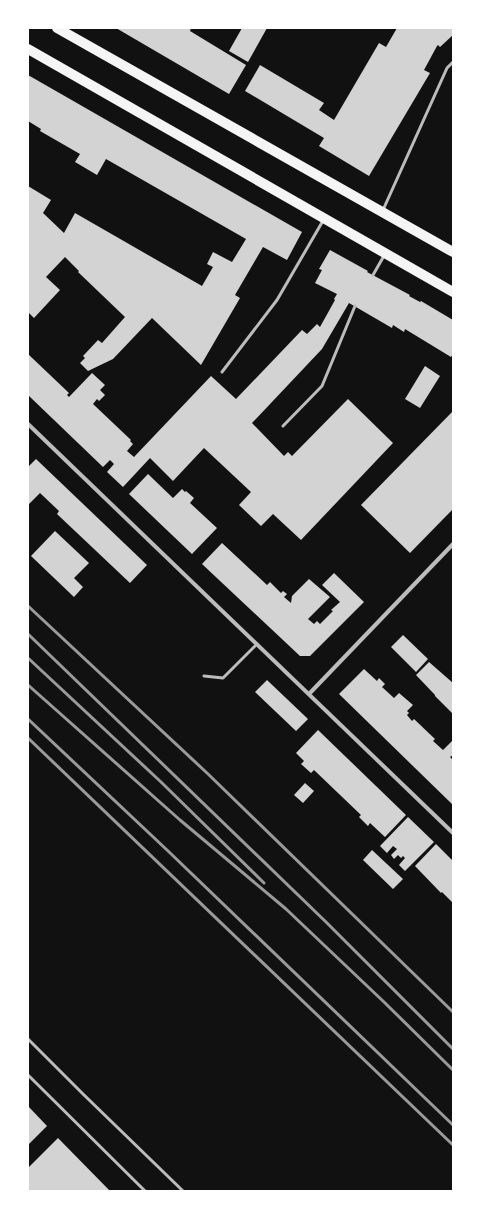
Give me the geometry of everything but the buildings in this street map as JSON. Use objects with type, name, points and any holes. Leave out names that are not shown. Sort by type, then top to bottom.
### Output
[{"type":"main road","points":[[57,28],[453,252]]},
{"type":"main road","points":[[28,49],[453,292]]},
{"type":"street","points":[[28,424],[453,833]]},
{"type":"street","points":[[309,694],[453,544]]},
{"type":"lane","points":[[382,212],[447,68],[453,62]]},
{"type":"lane","points":[[222,372],[277,300],[324,217]]},
{"type":"lane","points":[[373,275],[386,253]]},
{"type":"lane","points":[[282,426],[322,386],[355,306]]},
{"type":"lane","points":[[204,676],[222,678],[257,644]]},
{"type":"lane","points":[[28,1039],[183,1191]]},
{"type":"lane","points":[[28,1075],[145,1191]]},
{"type":"railway","points":[[28,606],[207,773],[453,1012]]},
{"type":"railway","points":[[28,634],[325,921],[453,1049]]},
{"type":"railway","points":[[28,658],[161,782],[264,883]]},
{"type":"railway","points":[[28,685],[180,820],[286,909],[453,1070]]},
{"type":"railway","points":[[28,719],[167,850],[453,1125]]},
{"type":"railway","points":[[28,738],[453,1145]]}]
